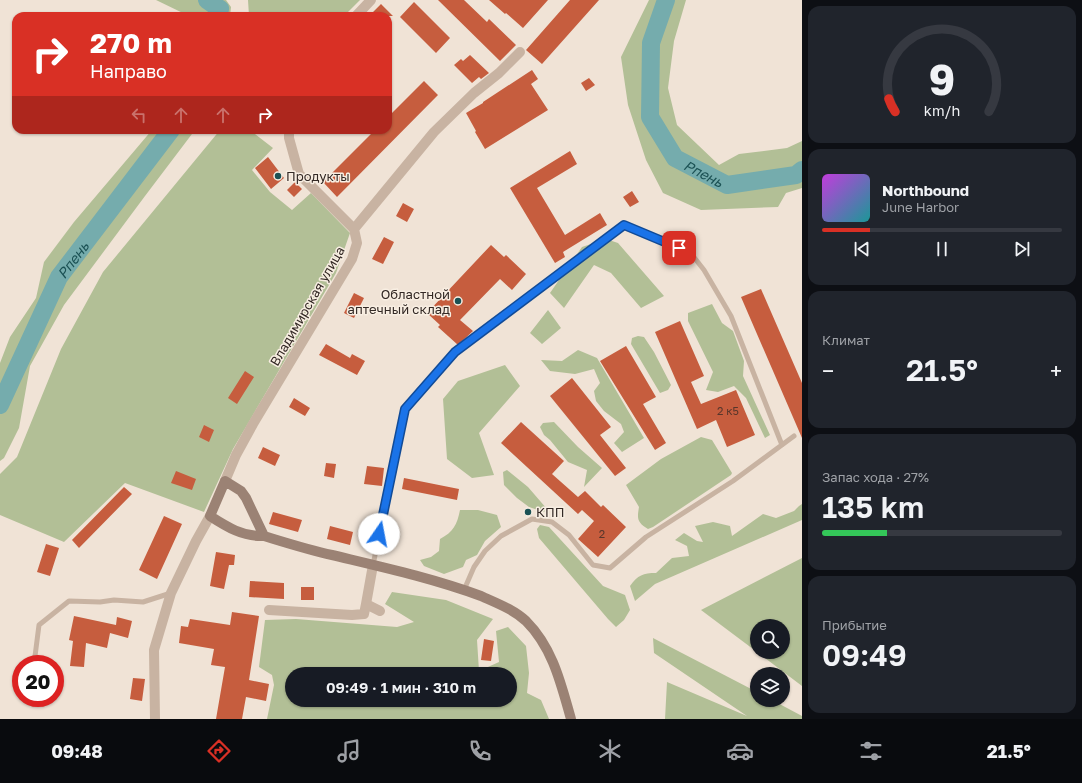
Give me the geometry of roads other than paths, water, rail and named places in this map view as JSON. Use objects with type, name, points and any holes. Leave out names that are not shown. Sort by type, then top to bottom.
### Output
[{"type":"street","points":[[360,12],[371,0]]},
{"type":"street","points":[[289,134],[299,174],[354,229],[434,132],[474,93],[499,73],[520,52]]},
{"type":"street","name":"Владимирская улица","points":[[226,482],[236,455],[253,424],[352,259],[358,243],[354,229]]},
{"type":"street","points":[[155,719],[154,650],[171,594],[226,482],[241,491],[246,498],[253,509],[264,536]]},
{"type":"street","points":[[210,516],[239,533],[264,536],[316,552],[415,575],[464,590],[510,610],[525,621],[545,645],[558,673],[571,719]]},
{"type":"street","points":[[269,610],[352,615],[364,614],[373,565]]},
{"type":"street","points":[[366,604],[380,611]]},
{"type":"lane","points":[[373,565],[405,409],[455,352],[624,225],[679,248],[693,256],[704,270],[731,316],[782,445]]},
{"type":"lane","points":[[464,590],[474,567],[485,551],[501,536],[532,519],[552,522],[568,535],[593,565],[610,568],[646,537],[734,481],[794,436]]},
{"type":"lane","points":[[35,655],[39,625],[69,601],[100,602],[114,600],[142,602],[171,594]]},
{"type":"waterway","name":"Рпень","points":[[207,0],[220,9],[219,12]]},
{"type":"waterway","name":"Рпень","points":[[666,0],[651,43],[650,117],[675,158],[727,185],[796,175],[802,170]]},
{"type":"waterway","name":"Рпень","points":[[0,405],[59,277],[168,134]]},
{"type":"place","name":"Продукты","points":[[278,176]]},
{"type":"place","name":"Областной аптечный склад","points":[[458,301]]},
{"type":"place","name":"КПП","points":[[528,512]]}]
